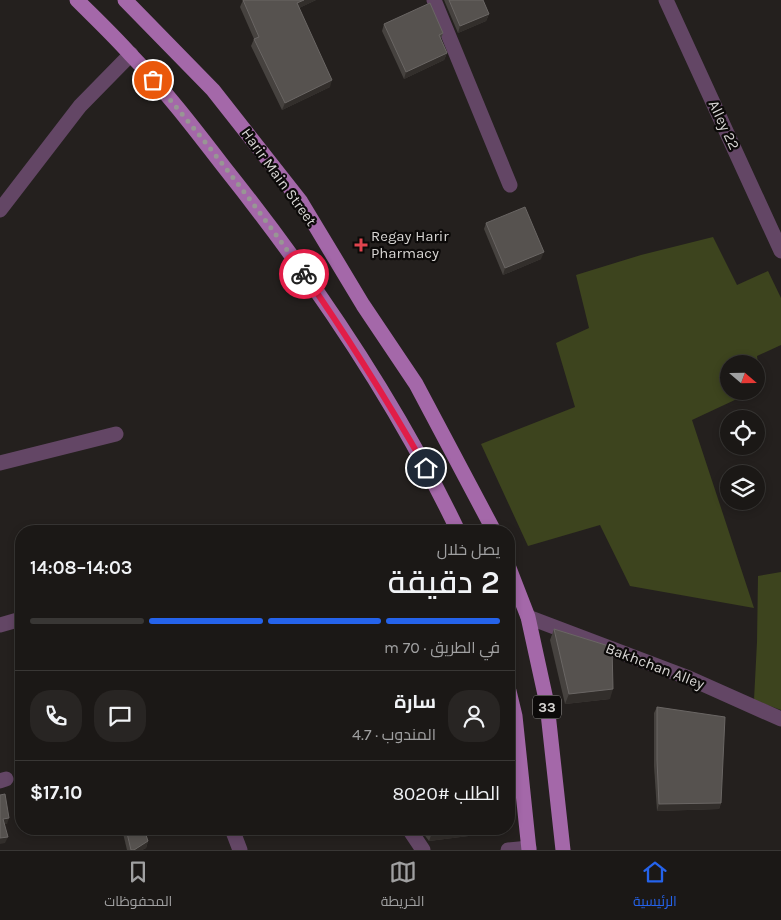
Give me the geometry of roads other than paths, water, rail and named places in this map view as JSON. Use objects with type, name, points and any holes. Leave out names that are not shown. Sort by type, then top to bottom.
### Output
[{"type":"main road","points":[[77,0],[131,54],[186,118],[264,217],[357,352],[443,498],[455,525]]},
{"type":"main road","name":"Harir Main Street","points":[[125,0],[213,90],[301,202],[363,305],[416,384],[491,525]]},
{"type":"main road","name":"33","points":[[515,583],[528,616],[547,704],[563,850]]},
{"type":"main road","name":"33","points":[[515,716],[529,849]]},
{"type":"street","points":[[434,0],[510,185]]},
{"type":"street","name":"Alley 22","points":[[666,0],[781,251]]},
{"type":"street","points":[[0,210],[80,106],[131,54]]},
{"type":"street","points":[[0,463],[116,434]]},
{"type":"street","name":"Bakhchan Alley","points":[[528,616],[690,678],[781,719]]},
{"type":"street","points":[[0,624],[15,620]]},
{"type":"street","points":[[234,835],[240,850]]},
{"type":"street","points":[[413,835],[423,850]]},
{"type":"street","points":[[508,850],[529,849]]},
{"type":"place","name":"Regay Harir Pharmacy","points":[[361,245]]}]
